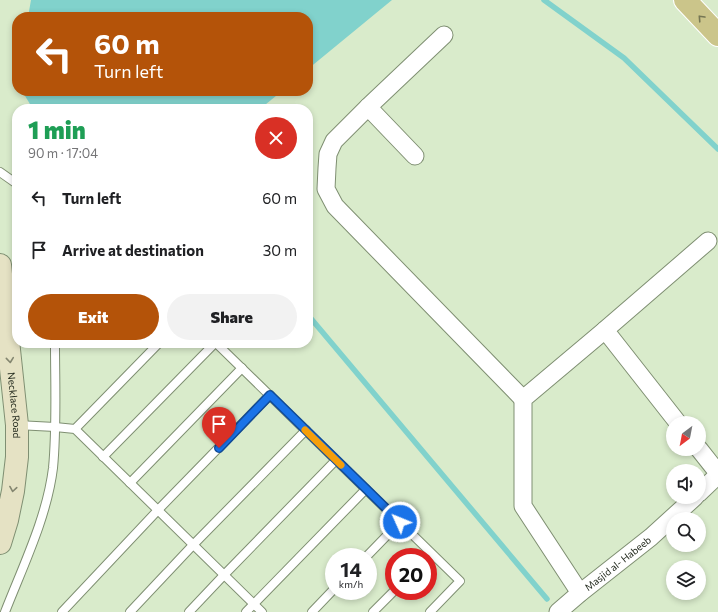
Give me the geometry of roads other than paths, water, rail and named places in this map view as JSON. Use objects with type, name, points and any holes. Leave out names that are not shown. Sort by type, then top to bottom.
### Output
[{"type":"main road","points":[[685,0],[718,35]]},
{"type":"main road","name":"Necklace Road","points":[[0,265],[17,425],[17,457],[13,491],[7,520],[0,543]]},
{"type":"street","points":[[444,35],[334,141],[328,154],[326,189],[335,206],[523,399],[523,506],[580,593]]},
{"type":"street","points":[[368,107],[414,156]]},
{"type":"street","points":[[523,399],[708,241]]},
{"type":"street","points":[[605,330],[673,416]]},
{"type":"street","points":[[704,456],[718,474],[706,486]]},
{"type":"street","name":"Masjid al- Habeeb","points":[[558,612],[651,537],[687,504]]},
{"type":"lane","points":[[0,172],[12,180]]},
{"type":"lane","points":[[5,612],[40,524],[53,469],[55,427],[55,348]]},
{"type":"lane","points":[[75,429],[154,348]]},
{"type":"lane","points":[[103,457],[210,348]]},
{"type":"lane","points":[[220,348],[400,522],[423,548]]},
{"type":"lane","points":[[130,483],[242,368]]},
{"type":"lane","points":[[62,612],[158,510],[270,395]]},
{"type":"lane","points":[[17,425],[75,429],[262,612]]},
{"type":"lane","points":[[130,612],[306,430]]},
{"type":"lane","points":[[189,612],[336,460]]},
{"type":"lane","points":[[246,612],[366,489]]},
{"type":"lane","points":[[375,548],[400,522]]},
{"type":"lane","points":[[430,612],[460,581],[437,562]]},
{"type":"lane","points":[[312,612],[325,598]]},
{"type":"lane","points":[[374,612],[385,600]]},
{"type":"water","points":[[31,0],[392,0],[313,65],[313,12],[29,12]]},
{"type":"water","points":[[25,96],[276,96],[266,104],[30,104]]},
{"type":"waterway","points":[[544,0],[624,58],[718,149]]},
{"type":"waterway","points":[[313,321],[547,599]]}]
